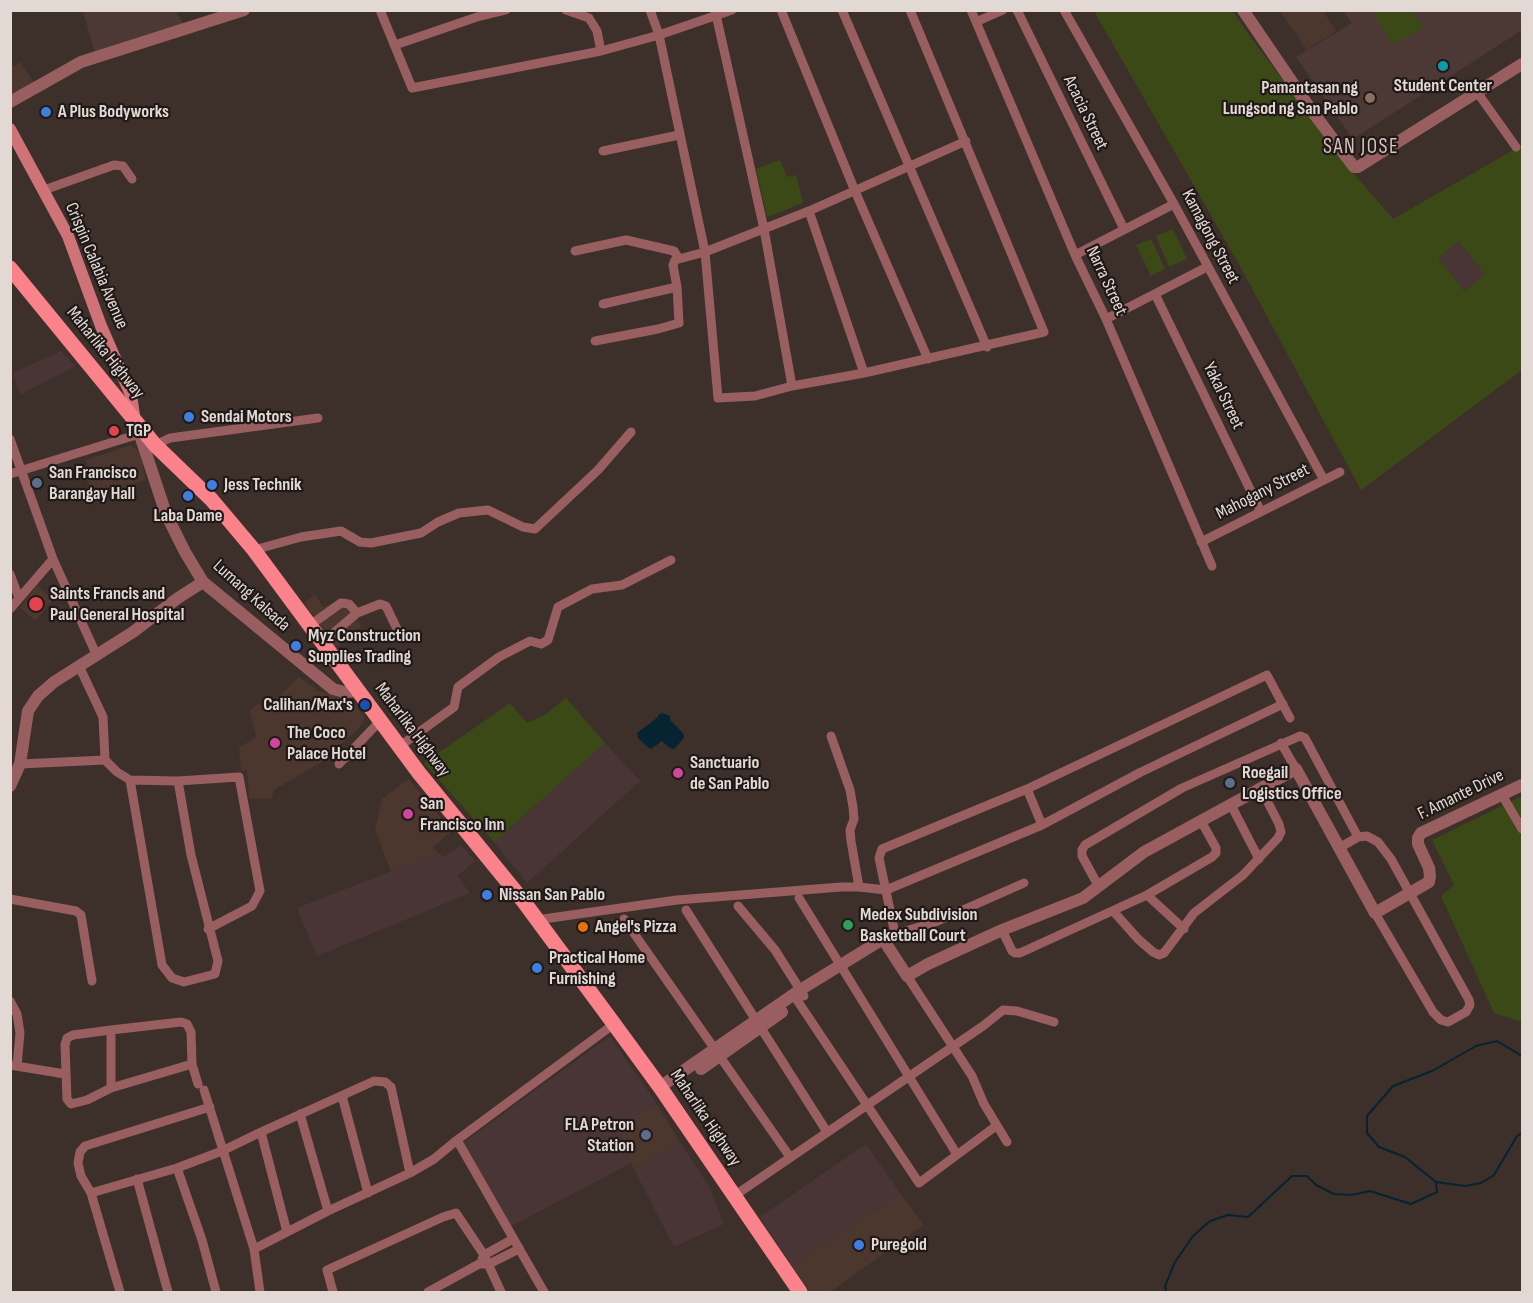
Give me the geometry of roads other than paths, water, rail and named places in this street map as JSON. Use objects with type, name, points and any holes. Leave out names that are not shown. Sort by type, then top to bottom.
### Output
[{"type":"main road","name":"Crispin Calabia Avenue","points":[[10,129],[68,236],[101,326],[131,395],[137,428]]},
{"type":"main road","name":"Maharlika Highway","points":[[10,268],[137,428],[211,500],[254,550],[380,721],[536,920],[614,1024],[801,1293]]},
{"type":"street","points":[[10,102],[81,62],[244,10]]},
{"type":"street","points":[[380,10],[412,88],[601,51],[659,35],[716,13],[732,10]]},
{"type":"street","points":[[395,45],[477,17],[506,10]]},
{"type":"street","points":[[566,10],[589,18],[597,31],[601,51]]},
{"type":"street","points":[[650,10],[659,35],[705,252],[718,398],[755,396],[792,386],[987,347],[1044,332],[966,141],[909,10]]},
{"type":"street","points":[[782,10],[855,191],[928,359]]},
{"type":"street","points":[[842,10],[987,347]]},
{"type":"street","name":"Narra Street","points":[[971,10],[1074,255],[1106,319],[1212,566]]},
{"type":"street","points":[[976,22],[1003,10]]},
{"type":"street","name":"Acacia Street","points":[[1017,10],[1124,229]]},
{"type":"street","name":"Kamagong Street","points":[[1064,10],[1174,204],[1324,480]]},
{"type":"street","points":[[1243,10],[1315,115],[1354,167],[1358,167],[1522,64]]},
{"type":"street","points":[[716,13],[764,229],[792,386]]},
{"type":"street","points":[[1477,92],[1516,147]]},
{"type":"street","points":[[603,151],[679,135]]},
{"type":"street","points":[[595,341],[679,323],[673,265],[675,260],[705,252],[809,211],[966,141]]},
{"type":"street","points":[[44,190],[114,165],[123,166],[132,178]]},
{"type":"street","points":[[1074,255],[1174,204]]},
{"type":"street","points":[[809,211],[864,373]]},
{"type":"street","points":[[575,251],[626,240],[674,251],[679,259]]},
{"type":"street","points":[[1106,319],[1207,267]]},
{"type":"street","points":[[603,304],[677,287]]},
{"type":"street","name":"Yakal Street","points":[[1155,294],[1261,512]]},
{"type":"street","points":[[155,445],[170,438],[318,418]]},
{"type":"street","points":[[10,474],[137,428]]},
{"type":"street","name":"Lumang Kalsada","points":[[137,428],[166,514],[203,582],[333,689],[344,692],[358,691]]},
{"type":"street","points":[[254,550],[301,537],[341,531],[360,542],[371,543],[421,533],[438,522],[459,513],[488,510],[535,529],[598,470],[630,432]]},
{"type":"street","points":[[10,439],[53,559],[97,656]]},
{"type":"street","name":"Mahogany Street","points":[[1201,542],[1340,472]]},
{"type":"street","points":[[10,609],[53,559]]},
{"type":"street","points":[[399,746],[454,707],[458,687],[512,649],[530,641],[541,644],[548,639],[558,607],[592,589],[622,585],[671,560]]},
{"type":"street","points":[[10,574],[19,598]]},
{"type":"street","points":[[10,786],[20,764],[28,711],[38,696],[54,682],[97,656],[203,582]]},
{"type":"street","points":[[309,626],[341,603],[349,604],[357,613]]},
{"type":"street","points":[[322,643],[357,613],[380,604],[386,606],[397,629]]},
{"type":"street","points":[[79,666],[103,717],[105,760],[117,772],[130,780],[178,781],[239,777],[260,891],[252,906],[208,929]]},
{"type":"street","points":[[1008,1142],[996,1126],[972,1076],[906,976],[888,938],[886,890],[879,858],[882,849],[1027,789],[1267,675],[1290,718]]},
{"type":"street","points":[[536,920],[677,900],[859,887],[886,890],[1042,825],[1141,772],[1283,704]]},
{"type":"street","points":[[339,764],[380,721]]},
{"type":"street","points":[[831,736],[850,790],[854,819],[850,830],[851,841],[859,887]]},
{"type":"street","points":[[1099,887],[1082,856],[1085,845],[1182,788],[1300,736],[1305,738],[1358,837]]},
{"type":"street","points":[[1281,743],[1296,769],[1339,848],[1375,913],[1433,1012],[1441,1020],[1448,1022],[1466,1012],[1470,1005],[1468,1000],[1391,859],[1378,842],[1367,836],[1358,837],[1339,848]]},
{"type":"street","points":[[20,764],[105,760]]},
{"type":"street","points":[[906,976],[1002,930],[1083,898],[1144,852],[1296,769]]},
{"type":"street","points":[[130,780],[162,965],[172,978],[184,982],[215,974],[218,961],[191,855],[178,781]]},
{"type":"street","name":"F. Amante Drive","points":[[1375,913],[1429,882],[1429,868],[1418,844],[1421,833],[1522,785]]},
{"type":"street","points":[[1027,789],[1042,825]]},
{"type":"street","points":[[1114,912],[1138,939],[1159,955],[1164,954],[1194,913],[1243,875],[1278,838],[1281,832],[1279,824],[1261,789]]},
{"type":"street","points":[[1502,795],[1522,829]]},
{"type":"street","points":[[1231,805],[1260,859]]},
{"type":"street","points":[[1002,930],[1012,951],[1015,954],[1020,953],[1147,896],[1216,853],[1216,848],[1201,821]]},
{"type":"street","points":[[662,1090],[842,966],[888,938],[938,921],[1024,883]]},
{"type":"street","points":[[1147,896],[1184,929]]},
{"type":"street","points":[[799,898],[956,1153]]},
{"type":"street","points":[[10,899],[76,910],[81,915],[92,981]]},
{"type":"street","points":[[738,906],[774,950],[867,1105],[919,1183],[956,1153],[996,1126]]},
{"type":"street","points":[[686,910],[827,1132]]},
{"type":"street","points":[[624,919],[719,1052],[790,1157]]},
{"type":"street","points":[[10,1002],[13,1002],[17,1014],[20,1033],[14,1065],[65,1074]]},
{"type":"street","points":[[734,1196],[1003,1010],[1017,1011],[1054,1022]]},
{"type":"street","points":[[192,1064],[111,1088],[87,1100],[71,1104],[67,1099],[64,1045],[67,1038],[73,1035],[111,1030],[181,1022],[187,1024],[191,1032],[192,1064],[210,1107],[254,1249],[260,1293]]},
{"type":"street","points":[[254,1249],[434,1159],[614,1024]]},
{"type":"street","points":[[111,1030],[111,1088]]},
{"type":"street","points":[[91,1193],[177,1168],[222,1151],[374,1081],[384,1082],[391,1087],[410,1173]]},
{"type":"street","points":[[342,1096],[368,1193]]},
{"type":"street","points":[[120,1293],[91,1193],[81,1176],[78,1163],[80,1152],[85,1146],[210,1107]]},
{"type":"street","points":[[300,1114],[328,1211]]},
{"type":"street","points":[[261,1132],[287,1232]]},
{"type":"street","points":[[457,1140],[544,1293]]},
{"type":"street","points":[[177,1168],[202,1240],[216,1293]]},
{"type":"street","points":[[137,1179],[168,1293]]},
{"type":"street","points":[[333,1293],[327,1270],[443,1217],[456,1214],[501,1293]]},
{"type":"street","points":[[435,1291],[484,1261],[513,1239]]},
{"type":"street","points":[[484,1261],[519,1249]]},
{"type":"water","points":[[662,713],[670,716],[670,720],[683,733],[684,738],[674,749],[662,741],[651,749],[638,738],[637,733]]},
{"type":"waterway","points":[[1522,1056],[1497,1041],[1476,1046],[1432,1071],[1393,1086],[1367,1116],[1367,1133],[1379,1147],[1405,1157],[1436,1182],[1465,1186],[1481,1183],[1494,1175],[1517,1136],[1522,1133]]},
{"type":"waterway","points":[[1166,1292],[1165,1286],[1175,1262],[1193,1236],[1210,1221],[1228,1215],[1248,1217],[1292,1176],[1307,1176],[1316,1185],[1334,1194],[1351,1195],[1370,1191],[1411,1204],[1437,1192],[1436,1182]]},
{"type":"place","name":"Student Center","points":[[1443,66]]},
{"type":"place","name":"Pamantasan ng Lungsod ng San Pablo","points":[[1370,98]]},
{"type":"place","name":"A Plus Bodyworks","points":[[46,112]]},
{"type":"place","name":"Sendai Motors","points":[[189,417]]},
{"type":"place","name":"TGP","points":[[114,431]]},
{"type":"place","name":"San Francisco Barangay Hall","points":[[37,483]]},
{"type":"place","name":"Jess Technik","points":[[212,485]]},
{"type":"place","name":"Laba Dame","points":[[188,496]]},
{"type":"place","name":"Saints Francis and Paul General Hospital","points":[[36,604]]},
{"type":"place","name":"Myz Construction Supplies Trading","points":[[296,646]]},
{"type":"place","name":"Calihan/Max's","points":[[365,705]]},
{"type":"place","name":"The Coco Palace Hotel","points":[[275,743]]},
{"type":"place","name":"Sanctuario de San Pablo","points":[[678,773]]},
{"type":"place","name":"Roegail Logistics Office","points":[[1230,783]]},
{"type":"place","name":"San Francisco Inn","points":[[408,814]]},
{"type":"place","name":"Nissan San Pablo","points":[[487,895]]},
{"type":"place","name":"Medex Subdivision Basketball Court","points":[[848,925]]},
{"type":"place","name":"Angel's Pizza","points":[[583,927]]},
{"type":"place","name":"Practical Home Furnishing","points":[[537,968]]},
{"type":"place","name":"FLA Petron Station","points":[[646,1135]]},
{"type":"place","name":"Puregold","points":[[859,1245]]},
{"type":"district","name":"SAN JOSE","points":[[1361,148]]}]
